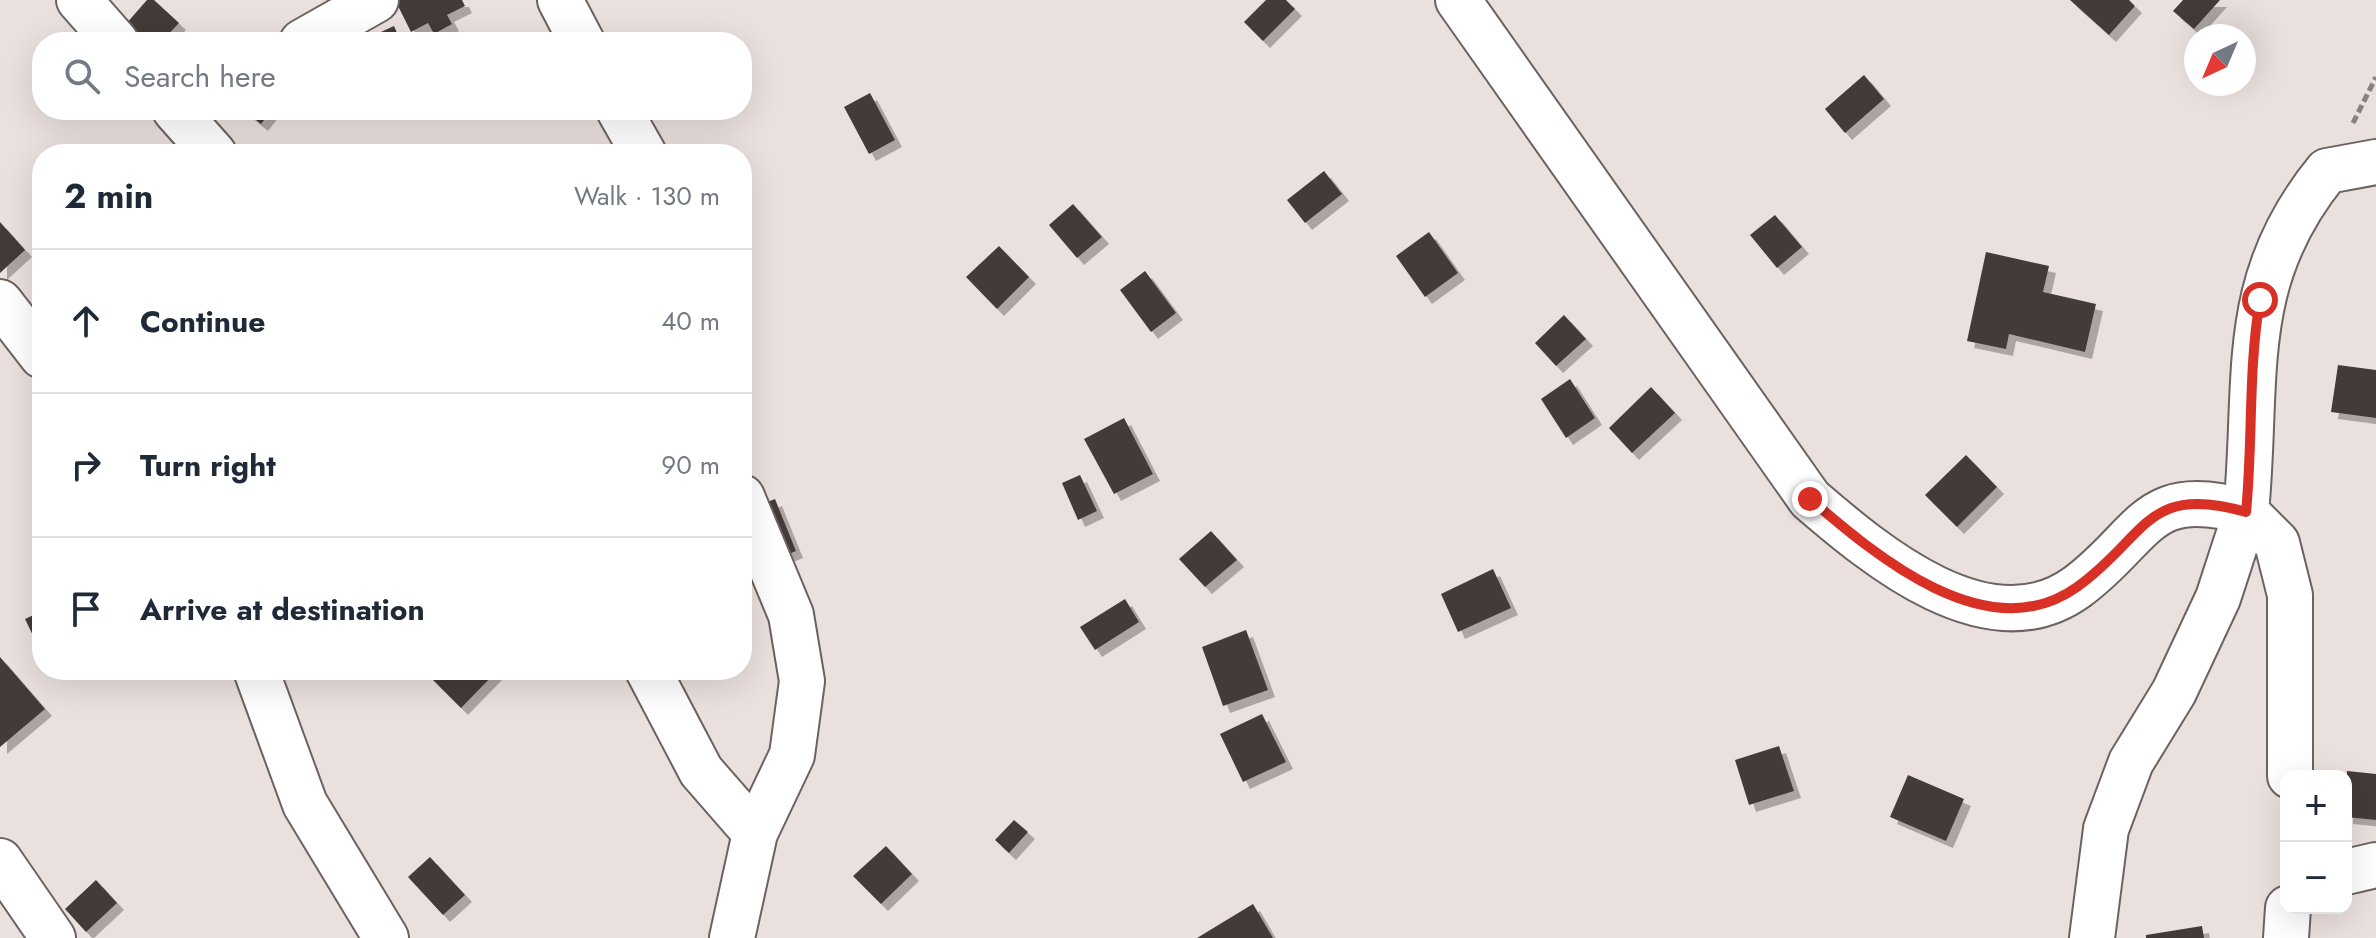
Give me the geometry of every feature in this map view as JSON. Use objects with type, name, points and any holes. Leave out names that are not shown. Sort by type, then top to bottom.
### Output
[{"type":"street","points":[[79,0],[107,32]]},
{"type":"street","points":[[320,32],[376,0]]},
{"type":"street","points":[[560,0],[577,32]]},
{"type":"street","points":[[1458,0],[1810,499],[1849,532],[1913,577],[1963,601],[1991,607],[2020,606],[2055,599],[2078,586],[2150,519],[2171,508],[2191,501],[2213,502],[2246,512],[2277,543],[2290,595],[2290,770]]},
{"type":"street","points":[[625,120],[638,144]]},
{"type":"street","points":[[2092,938],[2106,829],[2131,762],[2174,692],[2218,598],[2246,512],[2252,452],[2255,331],[2274,260],[2289,222],[2327,171],[2376,162]]},
{"type":"street","points":[[0,302],[32,343]]},
{"type":"street","points":[[732,938],[755,833],[792,755],[802,681],[791,615],[752,521]]},
{"type":"street","points":[[260,680],[305,804],[386,938]]},
{"type":"street","points":[[653,680],[701,771],[755,833]]},
{"type":"street","points":[[0,861],[53,938]]},
{"type":"street","points":[[2352,871],[2376,865]]},
{"type":"street","points":[[2286,938],[2288,914]]},
{"type":"building","points":[[147,0],[154,0],[179,23],[170,32],[119,32]]},
{"type":"building","points":[[395,0],[462,0],[465,6],[447,15],[452,24],[433,32],[428,23],[411,32]]},
{"type":"building","points":[[1266,0],[1286,0],[1295,9],[1263,41],[1244,22]]},
{"type":"building","points":[[2070,0],[2129,0],[2135,6],[2109,35]]},
{"type":"building","points":[[2183,0],[2220,0],[2198,24],[2188,24],[2173,11]]},
{"type":"building","points":[[394,26],[397,32],[381,32]]},
{"type":"building","points":[[1864,75],[1884,99],[1845,133],[1825,109]]},
{"type":"building","points":[[870,93],[895,140],[869,154],[844,107]]},
{"type":"building","points":[[1324,171],[1342,194],[1305,223],[1287,200]]},
{"type":"building","points":[[1073,204],[1102,237],[1077,258],[1049,225]]},
{"type":"building","points":[[1775,215],[1802,247],[1777,268],[1750,235]]},
{"type":"building","points":[[0,222],[25,250],[0,273]]},
{"type":"building","points":[[1429,232],[1458,273],[1425,297],[1396,256]]},
{"type":"building","points":[[999,246],[1029,277],[997,309],[966,277]]},
{"type":"building","points":[[1986,252],[2049,266],[2043,292],[2096,304],[2085,352],[2009,334],[2006,349],[1967,341]]},
{"type":"building","points":[[1145,271],[1176,313],[1151,332],[1120,290]]},
{"type":"building","points":[[1564,315],[1586,339],[1556,366],[1535,343]]},
{"type":"building","points":[[2338,365],[2376,370],[2376,418],[2331,412]]},
{"type":"building","points":[[1570,379],[1595,418],[1566,438],[1541,399]]},
{"type":"building","points":[[1651,387],[1675,413],[1632,453],[1609,428]]},
{"type":"building","points":[[1124,418],[1153,474],[1114,494],[1084,439]]},
{"type":"building","points":[[1966,455],[1997,487],[1957,527],[1925,495]]},
{"type":"building","points":[[1080,475],[1097,511],[1078,520],[1062,483]]},
{"type":"building","points":[[775,499],[796,551],[753,569],[752,508]]},
{"type":"building","points":[[1211,531],[1237,560],[1205,587],[1179,559]]},
{"type":"building","points":[[1493,569],[1511,608],[1458,632],[1441,594]]},
{"type":"building","points":[[1125,599],[1139,622],[1095,650],[1080,627]]},
{"type":"building","points":[[32,616],[32,633],[25,619]]},
{"type":"building","points":[[1246,630],[1268,690],[1223,706],[1202,647]]},
{"type":"building","points":[[0,657],[45,709],[0,747]]},
{"type":"building","points":[[433,680],[488,680],[461,708]]},
{"type":"building","points":[[1262,714],[1286,762],[1243,782],[1220,734]]},
{"type":"building","points":[[1779,746],[1794,791],[1749,805],[1735,760]]},
{"type":"building","points":[[2352,772],[2376,774],[2376,820],[2352,818]]},
{"type":"building","points":[[1908,775],[1964,799],[1946,841],[1890,817]]},
{"type":"building","points":[[1014,820],[1028,832],[1009,853],[995,840]]},
{"type":"building","points":[[886,846],[912,874],[881,904],[853,876]]},
{"type":"building","points":[[430,857],[465,895],[443,915],[408,877]]},
{"type":"building","points":[[96,880],[117,903],[86,932],[65,909]]},
{"type":"building","points":[[1253,904],[1273,938],[1197,938]]},
{"type":"building","points":[[2202,926],[2204,938],[2146,938],[2146,935]]},
{"type":"route","points":[[1810,499],[1849,532],[1913,577],[1963,601],[1991,607],[2020,606],[2055,599],[2078,586],[2150,519],[2171,508],[2191,501],[2213,502],[2246,512],[2252,452],[2255,331],[2260,300]]}]
